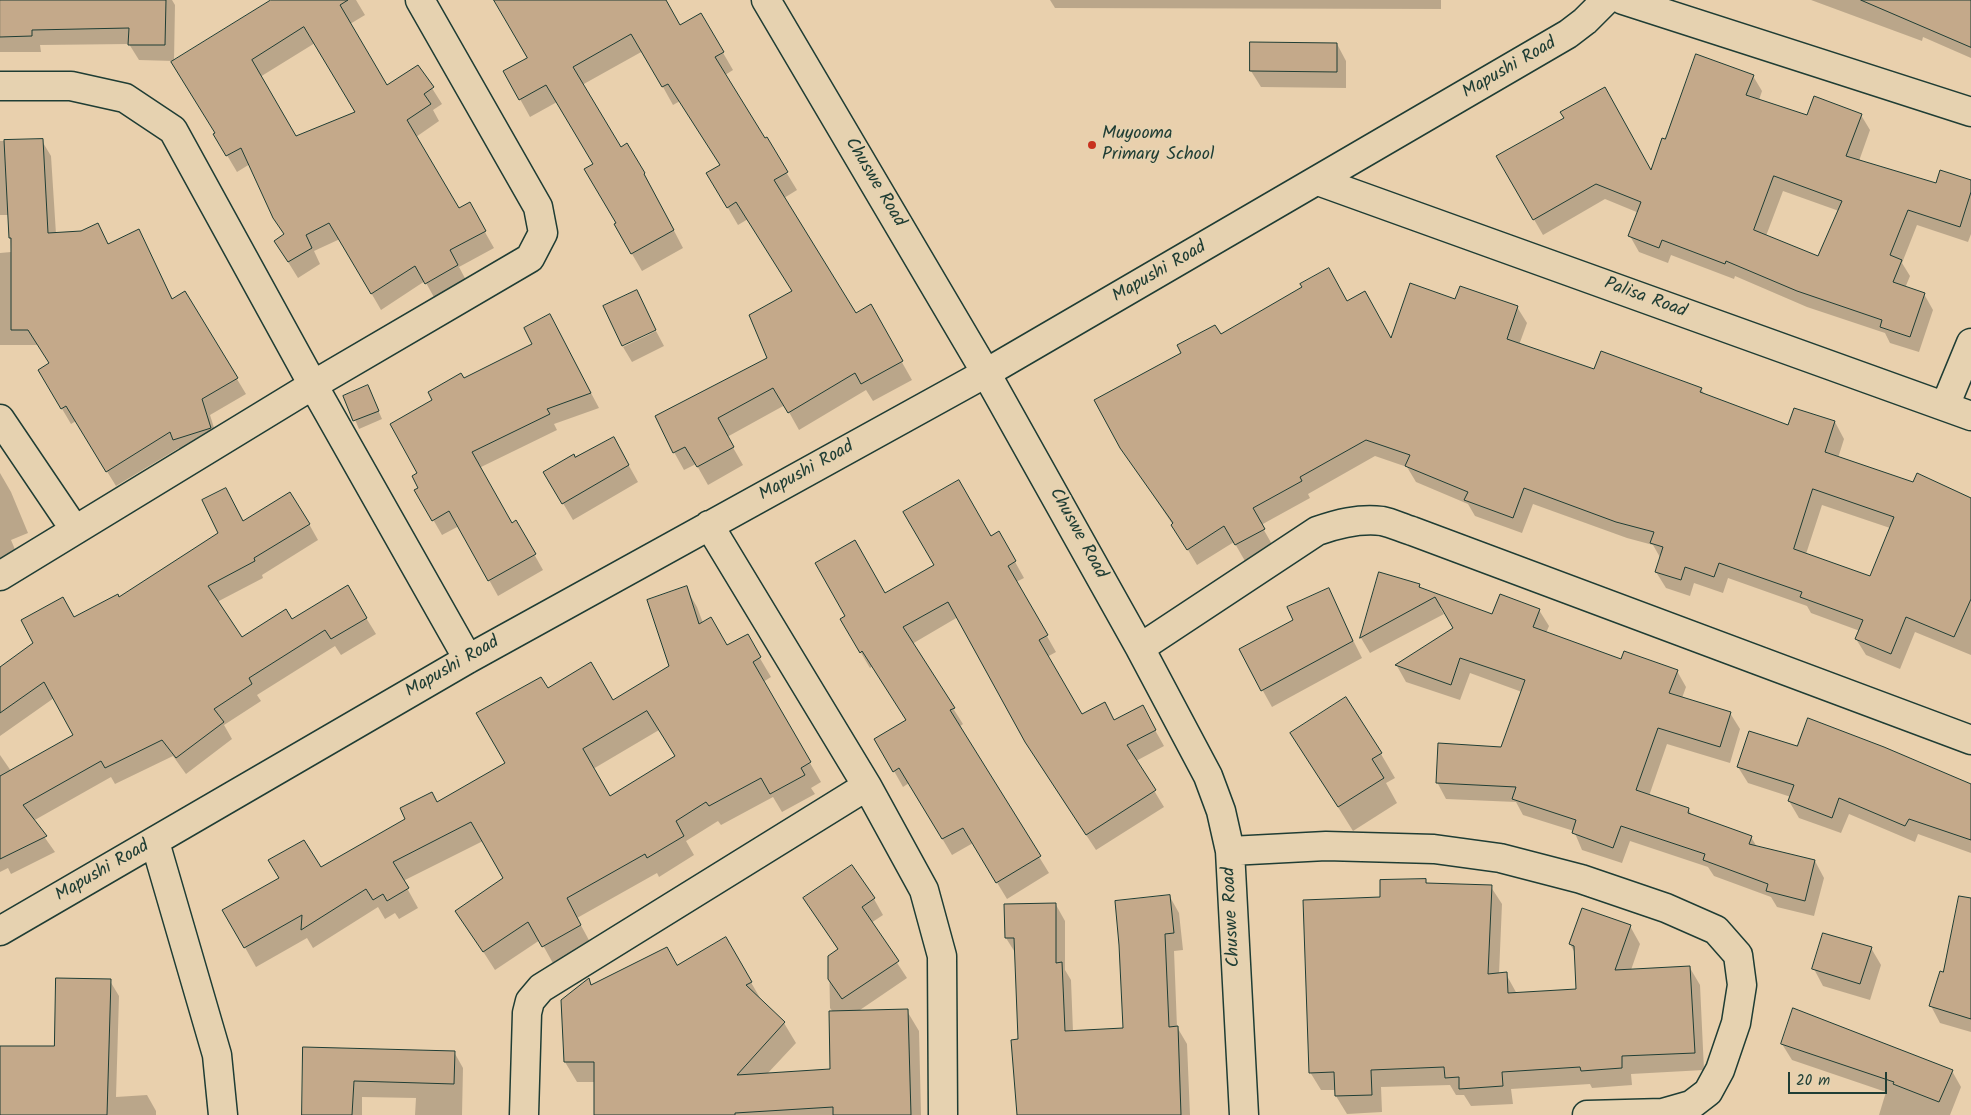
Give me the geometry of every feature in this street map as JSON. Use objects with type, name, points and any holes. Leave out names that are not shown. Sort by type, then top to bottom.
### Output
[{"type":"street","points":[[0,576],[313,385],[530,258],[543,233],[538,207],[420,0]]},
{"type":"street","name":"Chuswe Road","points":[[766,0],[986,373],[1140,648],[1208,776],[1221,811],[1230,851],[1244,1115]]},
{"type":"street","name":"Mapushi Road","points":[[0,931],[468,659],[986,373],[1318,182],[1568,34],[1585,21],[1606,0]]},
{"type":"street","points":[[1623,0],[1971,112]]},
{"type":"street","points":[[0,86],[72,86],[125,98],[173,130],[313,385],[468,659]]},
{"type":"street","name":"Palisa Road","points":[[1318,182],[1971,416]]},
{"type":"street","points":[[1945,406],[1971,343]]},
{"type":"street","points":[[0,419],[75,530]]},
{"type":"street","points":[[1140,648],[1317,531],[1337,524],[1383,521],[1971,740]]},
{"type":"street","points":[[709,525],[867,786],[924,890],[942,956],[943,1115]]},
{"type":"street","points":[[524,1115],[527,1013],[530,1001],[541,988],[867,786]]},
{"type":"street","points":[[155,842],[217,1055],[224,1115]]},
{"type":"street","points":[[1230,851],[1326,846],[1434,849],[1500,858],[1589,882],[1666,908],[1716,930],[1738,955],[1742,985],[1736,1023],[1720,1070],[1708,1092],[1691,1104],[1663,1113],[1587,1115]]},
{"type":"building","points":[[0,0],[166,0],[165,45],[128,45],[129,28],[32,30],[32,36],[0,37]]},
{"type":"building","points":[[271,0],[348,0],[340,5],[387,85],[418,65],[434,87],[424,94],[431,104],[407,120],[459,208],[470,202],[486,231],[450,250],[458,265],[425,284],[415,266],[371,294],[329,223],[306,235],[312,248],[288,262],[274,241],[284,234],[273,218],[241,148],[226,156],[213,134],[215,133],[171,62]],"holes":[[[304,27],[355,112],[296,136],[252,60]]]},
{"type":"building","points":[[494,0],[666,0],[680,25],[701,13],[724,52],[715,57],[788,172],[774,180],[856,313],[871,304],[903,361],[861,384],[855,373],[788,413],[773,388],[718,418],[734,447],[697,467],[685,447],[673,453],[655,416],[767,358],[749,315],[792,291],[736,202],[727,208],[706,173],[720,165],[668,84],[662,87],[631,34],[573,67],[621,147],[627,143],[645,173],[674,230],[631,254],[614,224],[616,223],[584,169],[593,164],[546,85],[519,100],[503,71],[527,58]]},
{"type":"building","points":[[1861,0],[1971,0],[1971,47]]},
{"type":"building","points":[[1250,42],[1337,43],[1337,72],[1250,71]]},
{"type":"building","points":[[1696,54],[1754,75],[1746,95],[1807,115],[1814,96],[1862,114],[1846,156],[1936,183],[1940,170],[1971,180],[1971,192],[1960,227],[1908,210],[1890,255],[1902,260],[1893,282],[1925,293],[1910,337],[1880,327],[1882,320],[1797,291],[1726,261],[1725,264],[1662,240],[1659,248],[1628,236],[1641,202],[1596,184],[1533,220],[1496,156],[1564,118],[1560,112],[1605,87],[1651,170],[1662,138],[1665,139]],"holes":[[[1774,176],[1842,201],[1818,256],[1754,230]]]},
{"type":"building","points":[[43,139],[48,233],[81,231],[98,223],[108,244],[139,229],[172,299],[185,291],[238,378],[202,399],[211,428],[173,440],[170,432],[106,472],[66,406],[61,409],[38,370],[49,363],[28,330],[11,330],[11,238],[9,238],[4,140]]},
{"type":"building","points":[[1329,268],[1347,301],[1365,291],[1391,338],[1410,283],[1455,299],[1460,286],[1518,306],[1507,339],[1594,369],[1601,351],[1702,388],[1700,392],[1788,425],[1794,408],[1835,421],[1825,452],[1913,482],[1917,473],[1971,498],[1971,599],[1954,637],[1906,617],[1891,654],[1855,639],[1863,620],[1800,597],[1802,592],[1719,563],[1714,577],[1685,567],[1681,580],[1655,572],[1663,547],[1650,543],[1654,532],[1616,522],[1524,488],[1513,518],[1464,500],[1468,492],[1405,466],[1410,455],[1366,440],[1300,477],[1302,481],[1253,508],[1265,529],[1235,545],[1224,526],[1187,550],[1171,525],[1173,523],[1120,448],[1094,400],[1181,353],[1177,345],[1215,325],[1221,334],[1302,287],[1300,284]],"holes":[[[1813,489],[1894,517],[1870,576],[1794,549]]]},
{"type":"building","points":[[637,290],[656,330],[622,346],[603,306]]},
{"type":"building","points":[[550,314],[591,393],[547,409],[550,414],[472,452],[512,523],[516,520],[536,554],[488,581],[449,511],[432,521],[414,490],[418,488],[412,476],[417,473],[390,424],[432,400],[428,392],[461,373],[464,378],[532,344],[524,328]]},
{"type":"building","points":[[368,385],[379,411],[353,421],[343,396]]},
{"type":"building","points":[[614,437],[629,465],[562,504],[543,472],[574,454],[575,457]]},
{"type":"building","points":[[959,480],[991,536],[999,531],[1016,561],[1008,566],[1048,635],[1039,640],[1082,714],[1105,702],[1114,720],[1143,705],[1156,730],[1127,745],[1156,790],[1086,835],[1025,742],[948,602],[903,627],[955,708],[950,710],[1041,856],[996,883],[963,828],[942,839],[899,768],[893,772],[874,739],[906,720],[862,651],[860,653],[840,619],[845,616],[815,563],[855,540],[885,593],[934,565],[903,512]]},
{"type":"building","points":[[226,488],[243,521],[290,492],[310,524],[254,558],[255,561],[208,586],[242,637],[286,609],[292,619],[348,585],[367,618],[331,639],[325,630],[249,678],[252,684],[214,709],[224,722],[176,758],[162,740],[105,768],[101,761],[23,805],[47,836],[0,859],[0,776],[73,735],[44,682],[0,713],[0,667],[33,643],[21,620],[63,597],[74,617],[118,594],[119,597],[218,533],[202,500]]},
{"type":"building","points":[[1379,572],[1420,584],[1419,587],[1492,614],[1500,594],[1540,609],[1533,627],[1621,659],[1624,651],[1678,670],[1669,693],[1731,712],[1720,747],[1658,728],[1636,790],[1689,808],[1688,813],[1752,836],[1749,844],[1815,860],[1805,901],[1766,891],[1768,884],[1703,860],[1705,854],[1621,826],[1613,848],[1572,833],[1576,820],[1512,799],[1516,787],[1436,783],[1438,743],[1501,747],[1525,680],[1460,658],[1451,685],[1395,665],[1453,628],[1435,597],[1360,638]]},
{"type":"building","points":[[687,586],[699,624],[711,617],[727,645],[748,634],[761,657],[753,662],[811,762],[801,768],[805,775],[770,794],[761,778],[709,806],[706,802],[676,821],[684,836],[647,858],[645,854],[567,898],[581,925],[542,947],[528,922],[483,952],[455,911],[503,878],[471,822],[393,862],[409,888],[387,901],[383,894],[373,900],[366,889],[301,930],[302,915],[244,948],[222,910],[279,878],[268,860],[304,840],[321,867],[405,819],[400,808],[432,792],[437,802],[505,763],[476,713],[541,677],[548,688],[591,662],[613,700],[669,666],[647,600]],"holes":[[[647,711],[675,756],[610,796],[583,749]]]},
{"type":"building","points":[[1329,588],[1353,641],[1261,691],[1239,649],[1293,620],[1287,607]]},
{"type":"building","points":[[1346,697],[1382,753],[1372,759],[1384,778],[1338,807],[1290,733]]},
{"type":"building","points":[[1808,718],[1884,747],[1971,784],[1971,840],[1909,819],[1905,826],[1839,798],[1832,818],[1788,801],[1794,785],[1737,767],[1749,731],[1797,746]]},
{"type":"building","points":[[852,865],[875,898],[862,907],[899,961],[842,999],[828,979],[828,956],[838,949],[803,898]]},
{"type":"building","points":[[1426,879],[1426,883],[1492,885],[1488,974],[1507,972],[1508,993],[1576,989],[1574,946],[1569,944],[1582,908],[1631,925],[1615,970],[1690,966],[1695,1053],[1622,1056],[1622,1068],[1581,1071],[1580,1067],[1502,1072],[1503,1086],[1459,1089],[1459,1077],[1445,1078],[1444,1067],[1371,1070],[1372,1095],[1335,1096],[1334,1072],[1309,1073],[1303,900],[1380,897],[1380,880]]},
{"type":"building","points":[[1170,895],[1174,933],[1165,934],[1169,1027],[1178,1026],[1181,1115],[1017,1115],[1011,1040],[1018,1039],[1014,938],[1005,938],[1004,904],[1056,903],[1056,963],[1062,962],[1065,1031],[1123,1028],[1115,901]]},
{"type":"building","points":[[1959,896],[1971,898],[1971,1019],[1929,1006],[1940,971],[1943,972]]},
{"type":"building","points":[[1823,933],[1872,947],[1860,984],[1812,969]]},
{"type":"building","points":[[726,937],[752,982],[746,985],[785,1022],[737,1075],[830,1069],[829,1011],[908,1009],[911,1115],[833,1115],[833,1107],[735,1113],[735,1115],[594,1115],[594,1062],[564,1062],[561,1000],[589,978],[591,985],[667,947],[677,965]]},
{"type":"building","points":[[56,978],[111,979],[107,1115],[0,1115],[0,1046],[54,1046]]},
{"type":"building","points":[[1793,1008],[1953,1070],[1939,1102],[1893,1084],[1894,1082],[1781,1044]]},
{"type":"building","points":[[303,1047],[455,1051],[454,1084],[354,1081],[352,1115],[302,1115]]},
{"type":"place","name":"Muyooma Primary School","points":[[1092,145]]}]
